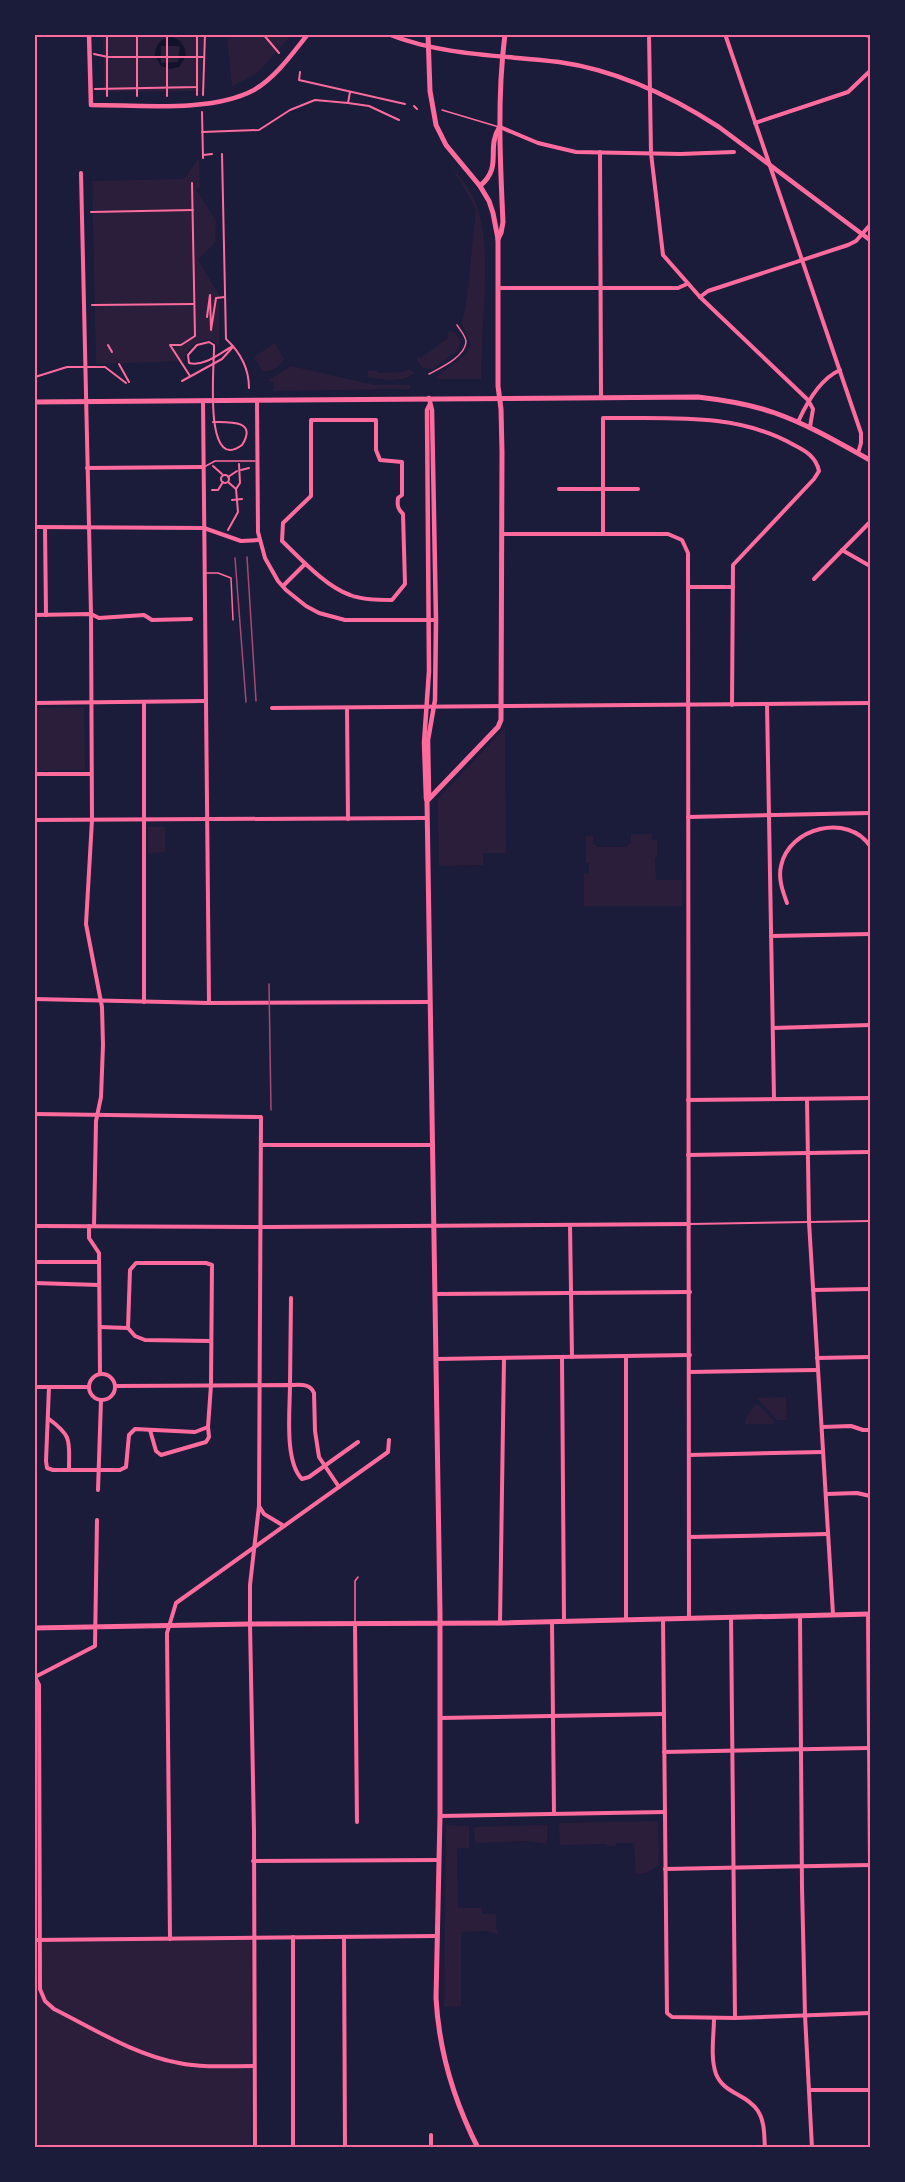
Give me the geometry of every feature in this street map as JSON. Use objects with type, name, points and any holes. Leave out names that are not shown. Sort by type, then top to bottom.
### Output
[{"type":"main road","points":[[428,34],[433,115],[446,145],[480,186],[491,206],[498,239],[502,534],[501,720],[498,727],[427,801],[440,1622],[440,1816],[436,1998],[441,2049],[455,2098],[478,2148]]},
{"type":"main road","points":[[498,239],[503,222],[500,127],[502,67],[506,34]]},
{"type":"main road","points":[[480,186],[488,180],[492,172],[494,136],[500,127]]},
{"type":"main road","points":[[34,402],[430,401],[601,396],[698,397],[735,402],[773,412],[810,427],[870,460]]},
{"type":"main road","points":[[34,1628],[500,1623],[626,1618],[869,1614]]},
{"type":"street","points":[[89,34],[93,90],[91,105],[202,104],[223,101],[253,90],[277,71],[309,34]]},
{"type":"street","points":[[106,34],[107,96]]},
{"type":"street","points":[[136,34],[137,96]]},
{"type":"street","points":[[167,34],[167,96]]},
{"type":"street","points":[[197,34],[197,95]]},
{"type":"street","points":[[203,95],[205,34]]},
{"type":"street","points":[[263,34],[279,53]]},
{"type":"street","points":[[388,34],[429,48],[451,52],[582,66],[650,89],[700,115],[770,164],[870,240]]},
{"type":"street","points":[[649,34],[651,153],[660,249],[665,259],[687,284],[808,400],[813,409],[810,427]]},
{"type":"street","points":[[725,34],[861,433],[858,453]]},
{"type":"street","points":[[94,54],[102,54],[102,57],[204,57]]},
{"type":"street","points":[[755,123],[848,92],[870,71]]},
{"type":"street","points":[[300,72],[299,80],[405,104]]},
{"type":"street","points":[[93,90],[107,87],[197,87]]},
{"type":"street","points":[[348,103],[350,92]]},
{"type":"street","points":[[202,132],[259,130],[290,110],[315,100],[369,106],[399,120]]},
{"type":"street","points":[[414,106],[417,109]]},
{"type":"street","points":[[202,111],[203,156],[212,154]]},
{"type":"street","points":[[500,127],[551,147],[576,152],[734,152]]},
{"type":"street","points":[[600,152],[601,396]]},
{"type":"street","points":[[222,154],[226,339],[247,368],[249,388]]},
{"type":"street","points":[[81,173],[88,527],[92,614],[90,703],[92,820],[86,924],[101,1000],[103,1076],[95,1131],[90,1238],[99,1253],[100,1374]]},
{"type":"street","points":[[190,376],[170,345],[181,345],[195,336],[192,183]]},
{"type":"street","points":[[91,212],[193,210]]},
{"type":"street","points":[[700,297],[708,291],[848,245],[856,241],[870,225]]},
{"type":"street","points":[[498,288],[676,288],[687,284]]},
{"type":"street","points":[[207,317],[210,295],[211,330],[216,298],[225,297]]},
{"type":"street","points":[[92,305],[195,304]]},
{"type":"street","points":[[213,422],[219,422],[224,422],[236,422],[240,423],[246,429],[242,445],[232,450],[225,449],[219,443],[217,436],[216,426],[214,416],[212,382],[213,363],[214,354],[214,345],[209,342],[201,343],[188,355],[189,363],[198,364],[210,359],[218,354],[233,346]]},
{"type":"street","points":[[108,345],[112,352]]},
{"type":"street","points":[[182,381],[222,359],[233,346]]},
{"type":"street","points":[[35,387],[35,377],[61,368],[73,367],[105,367],[127,383],[119,364]]},
{"type":"street","points":[[798,422],[808,400],[833,373],[840,370]]},
{"type":"street","points":[[203,400],[208,1003]]},
{"type":"street","points":[[257,400],[259,540],[270,569],[283,586],[318,613],[345,620],[436,620]]},
{"type":"street","points":[[427,801],[424,743],[429,620],[427,410],[430,401]]},
{"type":"street","points":[[427,801],[429,792],[428,740],[433,707],[436,620],[430,401]]},
{"type":"street","points":[[603,534],[603,418],[693,419],[740,424],[763,430],[786,440],[807,452],[817,463],[819,471],[814,479],[733,565],[732,705]]},
{"type":"street","points":[[312,420],[376,420],[376,450],[380,460],[402,462],[403,467],[402,495],[398,498],[397,503],[398,509],[403,514],[405,584],[392,600],[351,596],[333,586],[305,564],[282,541],[281,536],[283,523],[311,496],[312,420]]},
{"type":"street","points":[[228,530],[238,512],[236,489],[240,483],[239,464]]},
{"type":"street","points":[[213,466],[222,475],[228,477],[249,468]]},
{"type":"street","points":[[87,468],[203,467]]},
{"type":"street","points":[[212,490],[218,490],[223,482],[222,475]]},
{"type":"street","points":[[228,477],[228,482]]},
{"type":"street","points":[[223,482],[228,482],[236,489]]},
{"type":"street","points":[[559,489],[638,489]]},
{"type":"street","points":[[232,500],[242,499]]},
{"type":"street","points":[[814,579],[870,522]]},
{"type":"street","points":[[34,527],[204,528],[241,541],[259,540]]},
{"type":"street","points":[[45,527],[46,615]]},
{"type":"street","points":[[502,534],[668,534],[675,535],[686,546],[688,553],[689,1617]]},
{"type":"street","points":[[842,550],[870,566]]},
{"type":"street","points":[[283,586],[305,564]]},
{"type":"street","points":[[688,587],[733,587]]},
{"type":"street","points":[[34,615],[92,614],[99,618],[144,615],[152,620],[191,619]]},
{"type":"street","points":[[34,703],[206,701]]},
{"type":"street","points":[[144,702],[146,820],[144,1002]]},
{"type":"street","points":[[272,708],[502,708],[870,703]]},
{"type":"street","points":[[767,704],[774,1099]]},
{"type":"street","points":[[347,708],[348,819]]},
{"type":"street","points":[[34,774],[91,774]]},
{"type":"street","points":[[688,817],[870,813]]},
{"type":"street","points":[[34,820],[427,818]]},
{"type":"street","points":[[787,903],[781,888],[781,867],[788,849],[804,836],[825,827],[846,828],[865,838],[870,846]]},
{"type":"street","points":[[771,936],[870,934]]},
{"type":"street","points":[[34,999],[208,1003],[431,1002]]},
{"type":"street","points":[[773,1028],[870,1025]]},
{"type":"street","points":[[688,1100],[870,1098]]},
{"type":"street","points":[[807,1099],[808,1222],[833,1614]]},
{"type":"street","points":[[34,1114],[261,1117],[259,1506],[250,1585],[255,2148]]},
{"type":"street","points":[[262,1145],[434,1145]]},
{"type":"street","points":[[688,1155],[870,1152]]},
{"type":"street","points":[[34,1226],[435,1226],[870,1221]]},
{"type":"street","points":[[570,1225],[572,1357]]},
{"type":"street","points":[[34,1262],[99,1262]]},
{"type":"street","points":[[150,1430],[156,1451],[161,1455],[206,1442],[209,1437],[213,1385],[210,1341],[213,1270],[212,1265],[206,1263],[136,1263],[130,1270],[128,1328],[135,1336],[145,1340],[210,1341]]},
{"type":"street","points":[[34,1283],[99,1285]]},
{"type":"street","points":[[813,1290],[870,1289]]},
{"type":"street","points":[[435,1294],[690,1292]]},
{"type":"street","points":[[291,1298],[290,1436],[293,1463],[297,1475],[302,1479],[309,1477],[358,1442]]},
{"type":"street","points":[[100,1326],[128,1328]]},
{"type":"street","points":[[436,1359],[690,1355]]},
{"type":"street","points":[[626,1356],[626,1618]]},
{"type":"street","points":[[562,1357],[564,1620]]},
{"type":"street","points":[[817,1358],[870,1357]]},
{"type":"street","points":[[500,1623],[504,1358]]},
{"type":"street","points":[[689,1372],[818,1370]]},
{"type":"street","points":[[100,1374],[109,1376],[115,1386],[110,1397],[101,1400],[92,1396],[88,1387],[92,1378],[100,1374]]},
{"type":"street","points":[[115,1386],[307,1385],[312,1388],[314,1394],[315,1431],[319,1457],[339,1487]]},
{"type":"street","points":[[49,1387],[47,1468],[53,1470],[120,1470],[126,1467],[129,1435],[135,1430],[195,1432],[208,1427]]},
{"type":"street","points":[[34,1388],[88,1387]]},
{"type":"street","points":[[98,1490],[101,1400]]},
{"type":"street","points":[[49,1419],[67,1435],[69,1470]]},
{"type":"street","points":[[822,1427],[851,1426],[870,1430]]},
{"type":"street","points":[[170,1939],[168,1626],[176,1603],[388,1452],[389,1440]]},
{"type":"street","points":[[689,1455],[823,1452]]},
{"type":"street","points":[[826,1494],[857,1493],[870,1496]]},
{"type":"street","points":[[259,1506],[264,1514],[284,1526]]},
{"type":"street","points":[[97,1520],[95,1646],[35,1677],[39,1685],[40,1989],[45,2001],[54,2009],[136,2050],[162,2060],[198,2066],[254,2066]]},
{"type":"street","points":[[689,1537],[828,1534]]},
{"type":"street","points":[[665,1869],[870,1864],[869,1614]]},
{"type":"street","points":[[800,1615],[805,2015],[812,2148]]},
{"type":"street","points":[[731,1616],[735,2018]]},
{"type":"street","points":[[663,1618],[667,2013],[672,2018],[870,2013]]},
{"type":"street","points":[[552,1621],[554,1814]]},
{"type":"street","points":[[355,1624],[357,1822]]},
{"type":"street","points":[[439,1718],[664,1714]]},
{"type":"street","points":[[664,1752],[869,1748]]},
{"type":"street","points":[[440,1816],[665,1812]]},
{"type":"street","points":[[254,1861],[438,1860]]},
{"type":"street","points":[[34,1940],[437,1936]]},
{"type":"street","points":[[293,1937],[293,2148]]},
{"type":"street","points":[[344,1937],[345,2148]]},
{"type":"street","points":[[714,2018],[713,2061],[716,2074],[726,2088],[749,2101],[758,2110],[763,2124],[764,2146]]},
{"type":"street","points":[[810,2090],[870,2090]]},
{"type":"street","points":[[431,2135],[431,2148]]},
{"type":"lane","points":[[442,110],[500,127]]},
{"type":"lane","points":[[429,374],[459,354],[465,346],[466,339],[457,325]]},
{"type":"lane","points":[[203,467],[215,461],[258,460]]},
{"type":"lane","points":[[204,573],[218,573],[231,578],[233,620]]},
{"type":"lane","points":[[355,1624],[355,1581],[358,1577]]},
{"type":"shaded area","points":[[103,35],[203,35],[201,91],[104,92]]},
{"type":"shaded area","points":[[227,35],[292,35],[257,73],[232,87]]},
{"type":"shaded area","points":[[167,38],[177,39],[183,46],[186,56],[179,67],[170,69],[161,66],[155,56],[159,43]],"holes":[[[161,46],[180,47],[178,62],[161,63]]]},
{"type":"shaded area","points":[[199,158],[200,187],[196,189],[216,221],[215,242],[198,260],[219,295],[219,347],[212,340],[197,343],[187,352],[185,361],[96,364],[92,181],[184,179]]},
{"type":"shaded area","points":[[453,170],[466,185],[475,202],[484,240],[485,279],[481,379],[437,379],[436,377],[466,354],[471,344],[462,324],[467,298],[476,209]]},
{"type":"shaded area","points":[[448,332],[454,332],[460,339],[459,349],[433,369],[423,368],[417,361],[417,356],[421,358],[448,338]]},
{"type":"shaded area","points":[[275,343],[284,359],[275,368],[262,371],[254,357]]},
{"type":"shaded area","points":[[291,366],[375,385],[410,385],[410,389],[274,391],[274,382],[267,381]]},
{"type":"shaded area","points":[[409,369],[415,373],[404,378],[386,380],[367,377],[368,371],[403,372]]},
{"type":"shaded area","points":[[84,707],[85,770],[35,771],[35,708]]},
{"type":"shaded area","points":[[505,728],[506,853],[483,853],[483,865],[439,866],[438,799]]},
{"type":"shaded area","points":[[148,827],[165,827],[165,852],[148,853]]},
{"type":"shaded area","points":[[631,834],[652,834],[652,840],[657,840],[656,880],[682,880],[682,906],[584,906],[584,874],[589,874],[589,863],[586,863],[586,836],[593,836],[593,844],[597,847],[627,847],[631,844]]},
{"type":"shaded area","points":[[786,1397],[787,1420],[777,1420],[757,1398]]},
{"type":"shaded area","points":[[755,1404],[775,1422],[773,1424],[745,1424]]},
{"type":"shaded area","points":[[658,1821],[659,1865],[646,1873],[636,1874],[634,1843],[616,1843],[616,1846],[607,1846],[607,1844],[560,1845],[559,1823]]},
{"type":"shaded area","points":[[446,1825],[469,1826],[469,1848],[457,1848],[458,1908],[482,1908],[482,1914],[496,1914],[498,1934],[485,1931],[461,1932],[461,2006],[444,2007]]},
{"type":"shaded area","points":[[547,1825],[547,1844],[527,1841],[476,1843],[475,1841],[474,1827]]},
{"type":"shaded area","points":[[251,1937],[251,2147],[35,2147],[34,1941]]},
{"type":"railway","points":[[860,34],[870,38]]},
{"type":"railway","points":[[247,557],[256,701]]},
{"type":"railway","points":[[235,558],[246,702]]},
{"type":"railway","points":[[269,984],[271,1110]]}]
